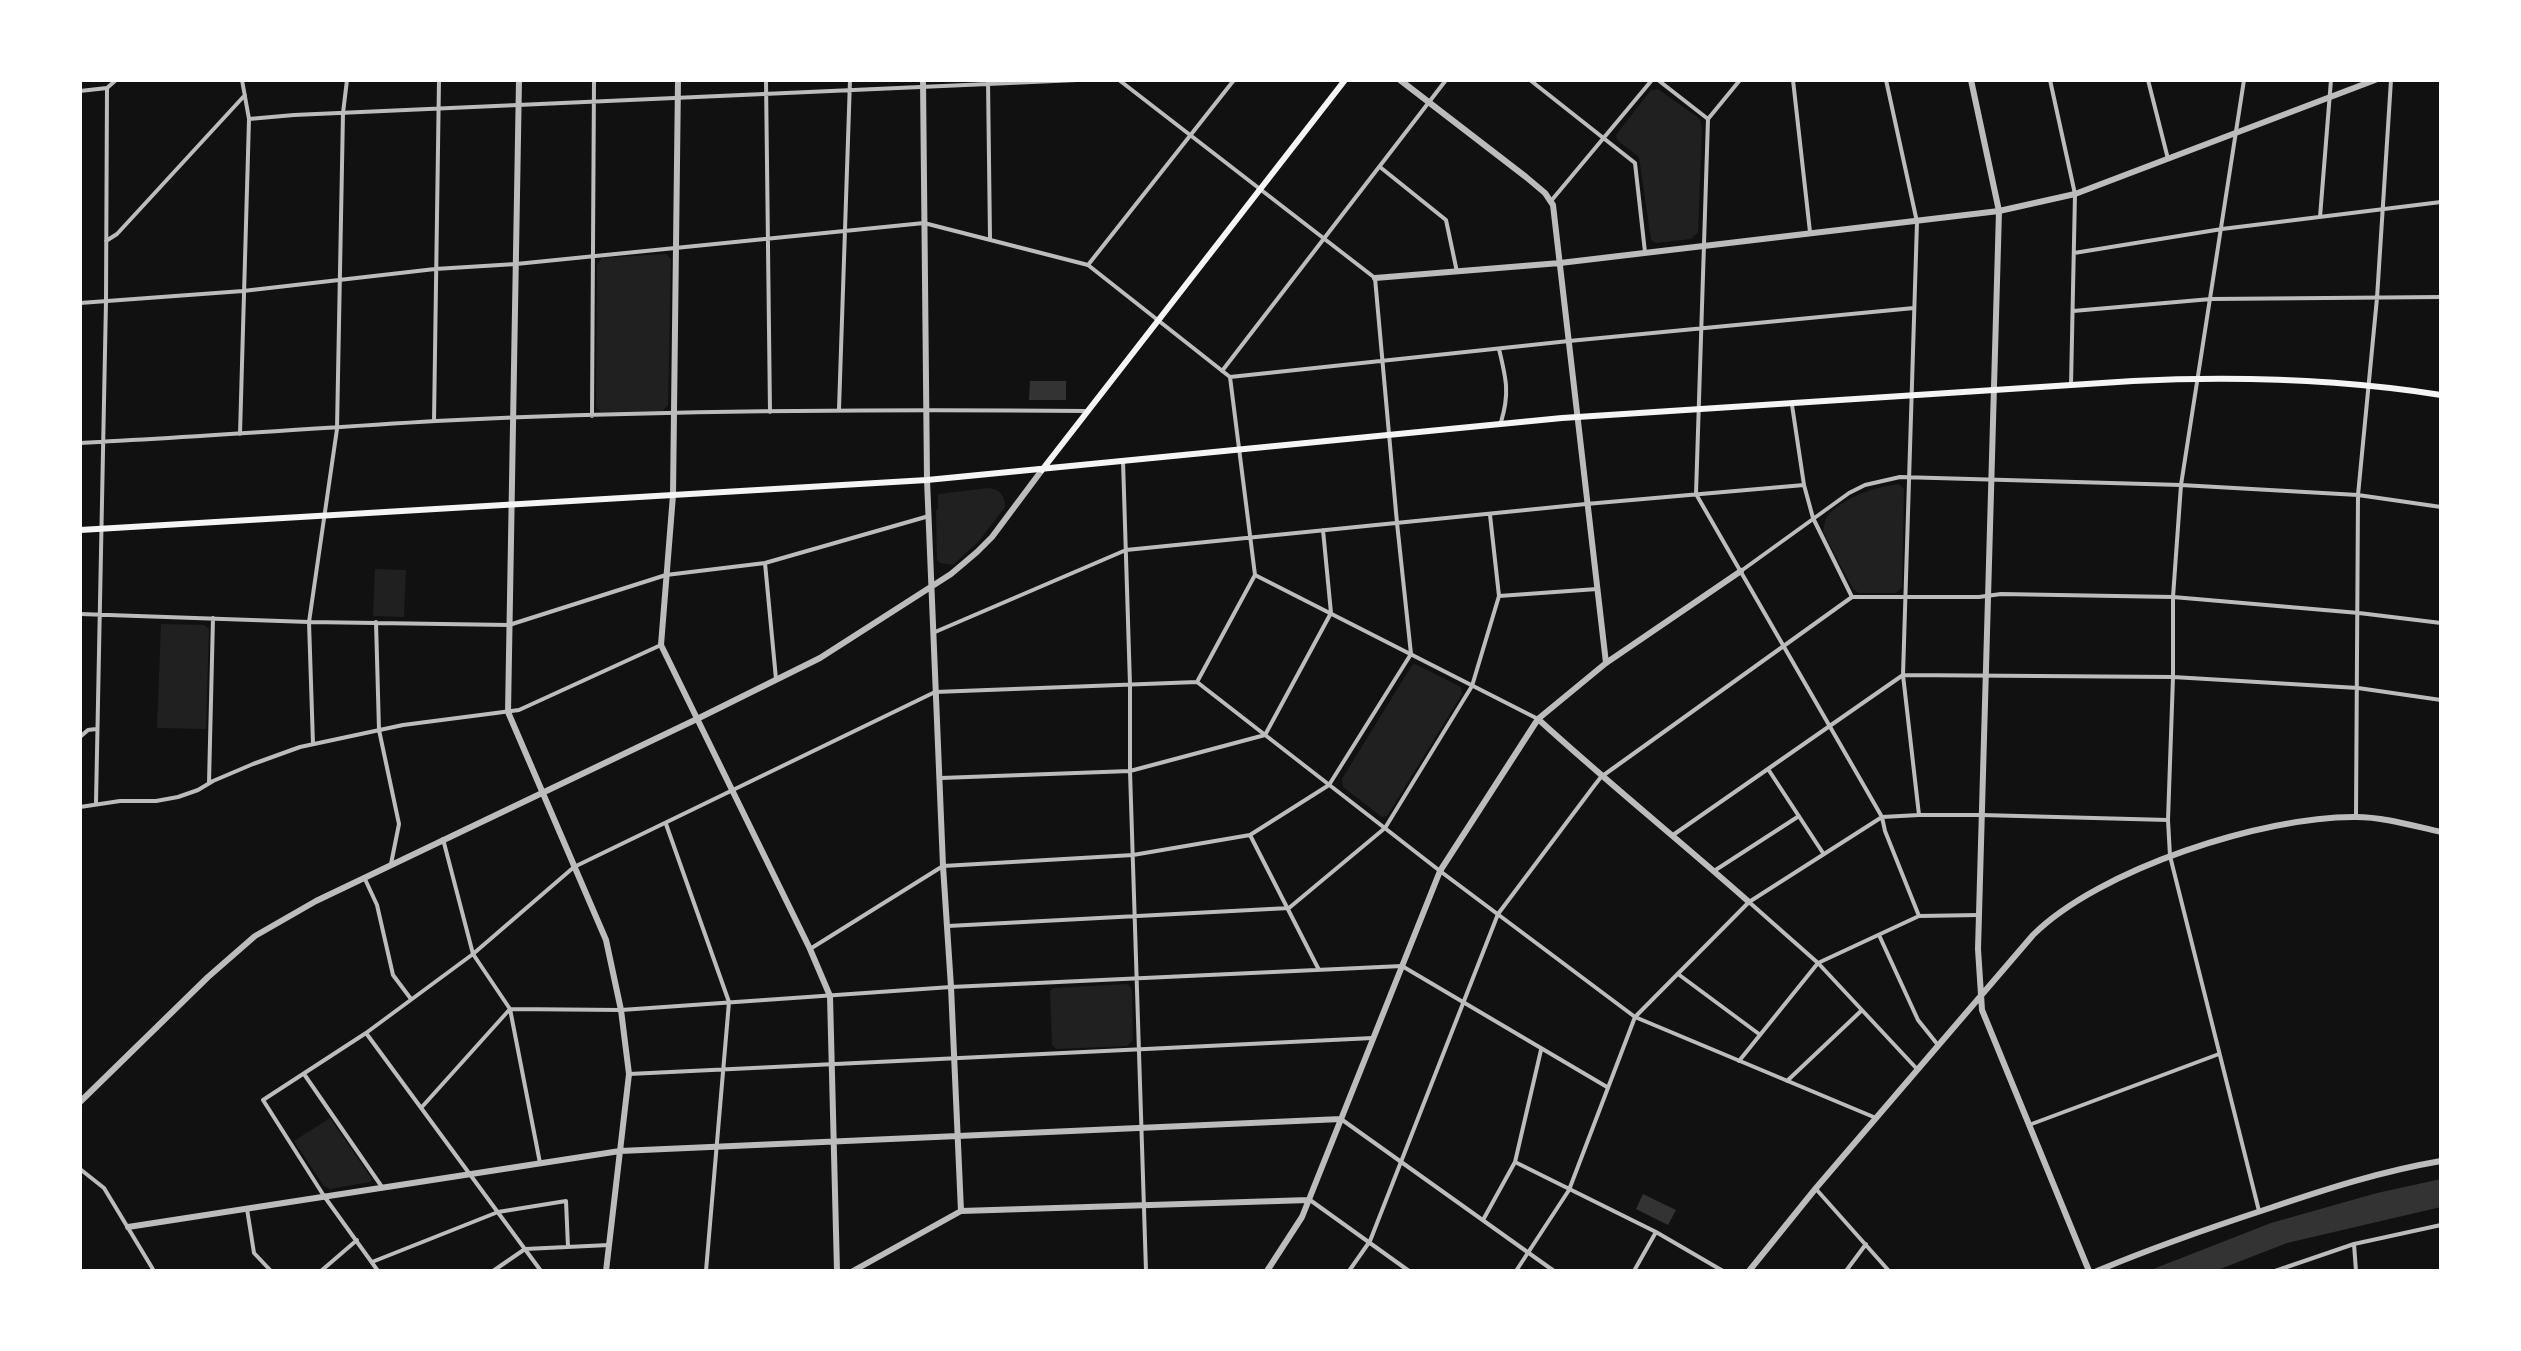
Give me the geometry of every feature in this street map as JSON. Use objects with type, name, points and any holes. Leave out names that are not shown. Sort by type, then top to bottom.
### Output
[{"type":"main road","points":[[1042,470],[1345,80]]},
{"type":"main road","points":[[80,530],[927,480],[1577,417],[2071,385],[2199,378],[2266,378],[2370,385],[2441,395]]},
{"type":"street","points":[[80,91],[107,88],[116,80]]},
{"type":"street","points":[[240,434],[249,119],[242,80]]},
{"type":"street","points":[[313,744],[309,622],[337,429],[343,113],[347,80]]},
{"type":"street","points":[[434,421],[439,80]]},
{"type":"street","points":[[519,80],[508,712],[606,940],[621,1010],[629,1074],[606,1271]]},
{"type":"street","points":[[592,416],[594,80]]},
{"type":"street","points":[[678,80],[673,495],[661,645],[830,996],[837,1271]]},
{"type":"street","points":[[766,80],[770,412]]},
{"type":"street","points":[[839,410],[850,80]]},
{"type":"street","points":[[249,119],[594,100],[766,95],[923,84],[1077,80]]},
{"type":"street","points":[[1119,80],[1375,278],[1560,263],[1999,211],[2075,194],[2375,80]]},
{"type":"street","points":[[1088,265],[1234,80]]},
{"type":"street","points":[[1400,80],[1526,177],[1551,201],[1606,663]]},
{"type":"street","points":[[1222,371],[1446,80]]},
{"type":"street","points":[[1530,80],[1635,163],[1645,252]]},
{"type":"street","points":[[1551,201],[1655,80],[1708,119]]},
{"type":"street","points":[[1740,80],[1708,119],[1696,494],[1882,817],[1919,916]]},
{"type":"street","points":[[1793,80],[1810,234]]},
{"type":"street","points":[[1886,80],[1917,222],[1903,675],[1919,815]]},
{"type":"street","points":[[1971,80],[1999,211],[1978,949],[1980,995],[1982,1010],[2089,1271]]},
{"type":"street","points":[[2050,80],[2075,194],[2071,385]]},
{"type":"street","points":[[2148,80],[2168,159]]},
{"type":"street","points":[[2244,80],[2181,485],[2173,597],[2168,820],[2170,856],[2259,1211]]},
{"type":"street","points":[[2320,217],[2331,80]]},
{"type":"street","points":[[2356,817],[2358,495],[2377,298],[2391,80]]},
{"type":"street","points":[[988,82],[990,239]]},
{"type":"street","points":[[923,84],[927,480],[961,1211]]},
{"type":"street","points":[[96,803],[107,88]]},
{"type":"street","points":[[106,241],[117,234],[245,95]]},
{"type":"street","points":[[1379,166],[1446,220],[1457,272]]},
{"type":"street","points":[[2074,253],[2222,229],[2441,202]]},
{"type":"street","points":[[80,303],[243,291],[435,269],[677,249],[924,223],[1088,265],[1230,377],[1914,308]]},
{"type":"street","points":[[810,949],[943,866],[1133,855],[1250,835],[1329,785],[1411,654],[1375,278]]},
{"type":"street","points":[[2073,311],[2211,299],[2441,297]]},
{"type":"street","points":[[1499,348],[1508,386],[1500,425]]},
{"type":"street","points":[[1197,682],[1255,575],[1230,377]]},
{"type":"street","points":[[1792,405],[1804,485],[1813,518],[1852,597]]},
{"type":"street","points":[[80,443],[513,418],[839,410],[1088,411]]},
{"type":"street","points":[[1123,461],[1146,1271]]},
{"type":"street","points":[[80,1102],[208,977],[255,936],[364,877],[820,658],[951,574],[985,545],[1042,470]]},
{"type":"street","points":[[1267,1271],[1297,1228],[1440,871],[1538,719],[1606,663],[1813,518],[1865,485],[1885,479],[1910,478],[2181,485],[2358,495],[2441,507]]},
{"type":"street","points":[[933,633],[1126,550],[1804,485]]},
{"type":"street","points":[[947,926],[1289,908],[1385,828],[1472,686],[1499,596],[1490,515]]},
{"type":"street","points":[[80,614],[509,625],[666,575],[765,563],[929,516]]},
{"type":"street","points":[[941,778],[1130,771],[1265,735],[1331,613],[1323,530]]},
{"type":"street","points":[[765,563],[777,681]]},
{"type":"street","points":[[1255,575],[1538,719],[1818,963],[1917,1069]]},
{"type":"street","points":[[1499,596],[1597,589]]},
{"type":"street","points":[[1349,1271],[1370,1241],[1498,914],[1601,777],[1852,597],[2173,597],[2441,623]]},
{"type":"street","points":[[209,783],[213,618]]},
{"type":"street","points":[[376,622],[379,730],[399,824],[391,864]]},
{"type":"street","points":[[80,807],[96,803],[156,801],[198,790],[253,764],[313,744],[454,717],[519,710],[661,645]]},
{"type":"street","points":[[1673,835],[1903,675],[2173,677],[2358,688],[2441,700]]},
{"type":"street","points":[[378,1271],[324,1196],[263,1100],[366,1033],[473,954],[574,867],[935,692],[1197,682],[1440,871],[1635,1017],[1876,1118]]},
{"type":"street","points":[[80,737],[88,730],[96,729]]},
{"type":"street","points":[[1768,769],[1823,853]]},
{"type":"street","points":[[1516,1271],[1569,1190],[1635,1017],[1749,902],[1882,817],[1982,815],[2168,820]]},
{"type":"street","points":[[1714,871],[1799,816]]},
{"type":"street","points":[[1749,1271],[1816,1188],[2033,935],[2098,887],[2170,856],[2255,831],[2310,821],[2356,817],[2441,832]]},
{"type":"street","points":[[666,824],[729,1002],[706,1271]]},
{"type":"street","points":[[1250,835],[1319,970]]},
{"type":"street","points":[[443,839],[473,954],[510,1009],[540,1163]]},
{"type":"street","points":[[364,877],[377,905],[393,975],[411,999]]},
{"type":"street","points":[[1739,1061],[1818,963],[1919,916],[1979,915]]},
{"type":"street","points":[[1879,935],[1918,1020],[1938,1045]]},
{"type":"street","points":[[421,1108],[510,1009],[621,1010],[951,987],[1402,966],[1607,1087]]},
{"type":"street","points":[[1678,974],[1759,1034]]},
{"type":"street","points":[[1787,1081],[1862,1010]]},
{"type":"street","points":[[366,1033],[541,1271]]},
{"type":"street","points":[[629,1074],[1373,1038]]},
{"type":"street","points":[[1483,1220],[1515,1162],[1541,1049]]},
{"type":"street","points":[[2029,1125],[2219,1054]]},
{"type":"street","points":[[304,1073],[382,1187]]},
{"type":"street","points":[[128,1227],[620,1151],[1341,1119],[1554,1271]]},
{"type":"street","points":[[2097,1271],[2179,1238],[2259,1211],[2378,1173],[2441,1161]]},
{"type":"street","points":[[1515,1162],[1656,1232],[1723,1271]]},
{"type":"street","points":[[80,1169],[104,1188],[154,1271]]},
{"type":"street","points":[[1816,1188],[1889,1271]]},
{"type":"street","points":[[853,1271],[961,1211],[1309,1200],[1409,1271]]},
{"type":"street","points":[[372,1262],[498,1212],[566,1201],[568,1247]]},
{"type":"street","points":[[246,1208],[254,1253],[271,1271]]},
{"type":"street","points":[[2275,1271],[2354,1244],[2441,1225]]},
{"type":"street","points":[[1634,1271],[1656,1232]]},
{"type":"street","points":[[321,1271],[357,1240]]},
{"type":"street","points":[[1846,1271],[1866,1244]]},
{"type":"street","points":[[2354,1244],[2356,1271]]},
{"type":"street","points":[[493,1271],[525,1249],[609,1245]]},
{"type":"shaded area","points":[[1658,89],[1700,119],[1702,129],[1698,232],[1691,239],[1656,243],[1651,240],[1639,157],[1617,140],[1616,135],[1651,90]]},
{"type":"shaded area","points":[[666,254],[671,259],[668,405],[663,411],[601,412],[596,407],[597,265],[602,258]]},
{"type":"shaded area","points":[[1030,381],[1066,381],[1066,400],[1029,400]]},
{"type":"shaded area","points":[[1899,484],[1904,489],[1902,588],[1896,593],[1859,593],[1853,589],[1823,532],[1826,520],[1836,508],[1853,497]]},
{"type":"shaded area","points":[[989,488],[1002,494],[1005,507],[979,541],[953,565],[940,563],[937,560],[938,494]]},
{"type":"shaded area","points":[[375,569],[406,570],[404,617],[373,616]]},
{"type":"shaded area","points":[[161,624],[204,625],[209,629],[206,729],[157,728]]},
{"type":"shaded area","points":[[1415,664],[1461,687],[1462,694],[1387,816],[1382,817],[1343,787],[1342,779]]},
{"type":"shaded area","points":[[1128,984],[1132,989],[1133,1040],[1127,1046],[1056,1049],[1052,1045],[1050,991],[1053,988]]},
{"type":"shaded area","points":[[330,1118],[372,1179],[370,1182],[330,1189],[324,1186],[294,1141]]},
{"type":"shaded area","points":[[2441,1179],[2441,1207],[2287,1243],[2215,1271],[2148,1271],[2271,1223],[2377,1193]]},
{"type":"shaded area","points":[[1643,1194],[1676,1210],[1668,1225],[1636,1209]]}]
